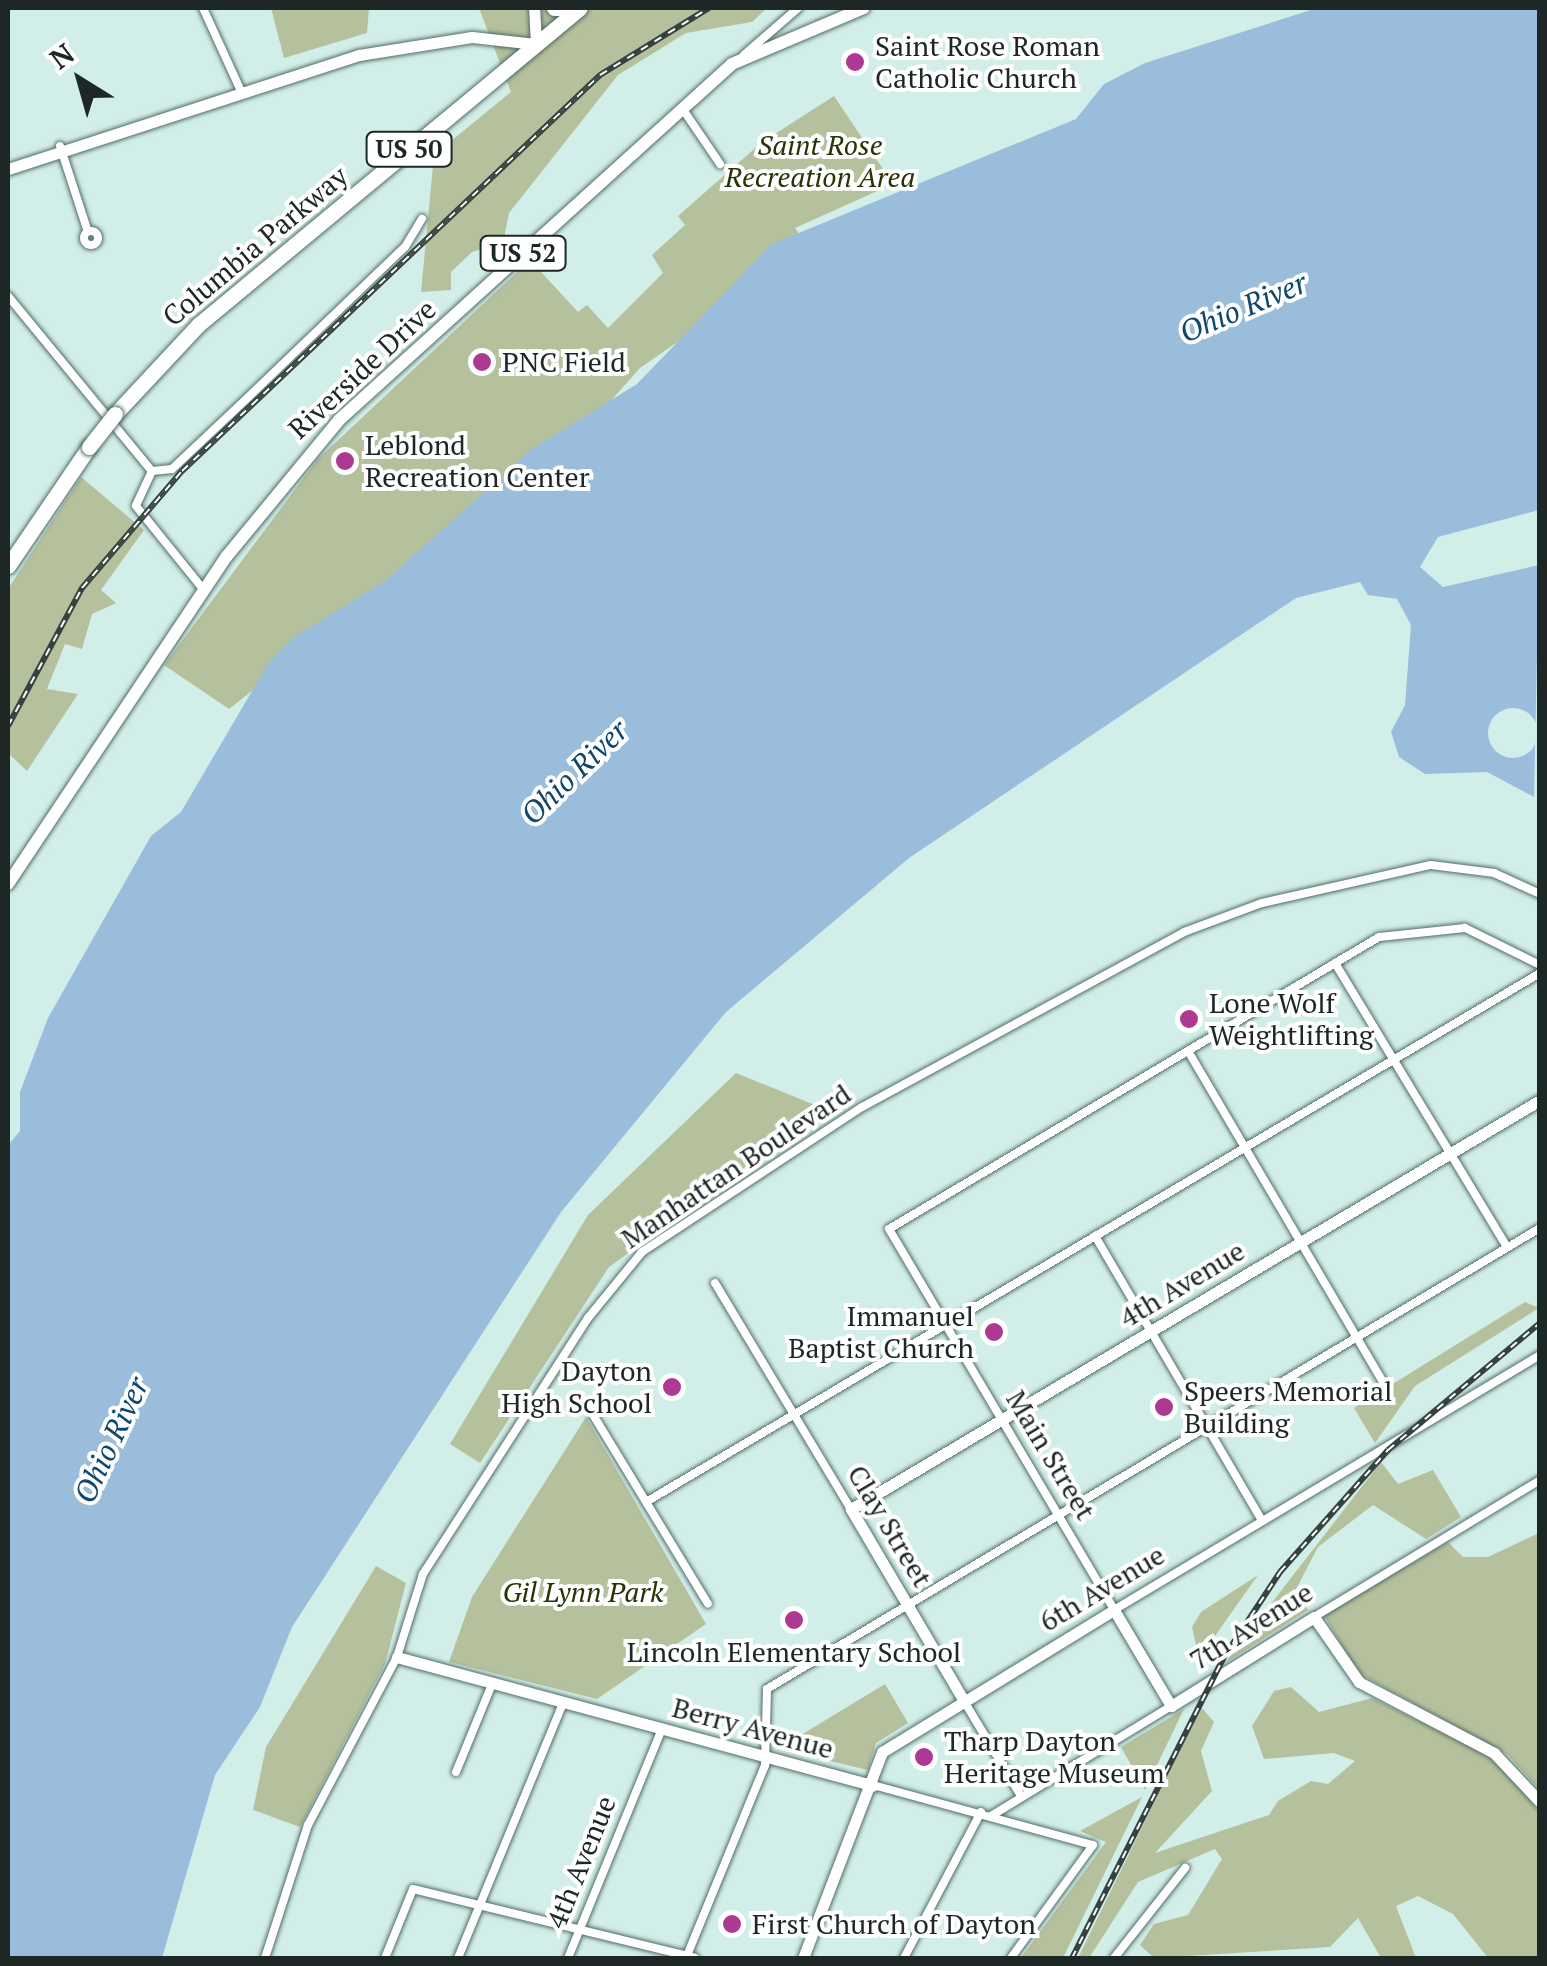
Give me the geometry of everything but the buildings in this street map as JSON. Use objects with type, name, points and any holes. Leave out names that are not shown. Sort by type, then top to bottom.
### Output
[{"type":"highway","points":[[554,8],[570,8]]},
{"type":"highway","name":"Columbia Parkway","points":[[8,566],[89,447],[198,325],[580,8]]},
{"type":"main road","name":"Riverside Drive","points":[[8,884],[203,589],[339,420],[744,55],[864,8]]},
{"type":"street","points":[[203,8],[241,91]]},
{"type":"street","points":[[8,169],[60,146],[386,49],[472,37],[536,44],[534,8]]},
{"type":"street","points":[[744,55],[798,8]]},
{"type":"street","points":[[682,108],[720,164]]},
{"type":"street","points":[[60,146],[88,232]]},
{"type":"street","points":[[152,471],[172,469],[405,247],[422,219]]},
{"type":"street","points":[[8,296],[152,471]]},
{"type":"street","points":[[152,471],[136,506],[203,589]]},
{"type":"street","name":"Manhattan Boulevard","points":[[265,1958],[324,1787],[398,1658],[423,1574],[607,1290],[642,1252],[752,1175],[1155,945],[1262,904],[1431,865],[1494,873],[1540,894]]},
{"type":"street","points":[[1385,1385],[1188,1051],[1389,934],[1473,931],[1540,964]]},
{"type":"street","points":[[1335,963],[1508,1247]]},
{"type":"street","points":[[646,1502],[1540,973]]},
{"type":"street","name":"Main Street","points":[[1170,1706],[889,1229],[1188,1051]]},
{"type":"street","name":"4th Avenue","points":[[850,1509],[1540,1100]]},
{"type":"street","points":[[385,1958],[413,1889],[690,1958],[767,1756],[767,1689],[1540,1228]]},
{"type":"street","points":[[1095,1236],[1262,1520]]},
{"type":"street","name":"Clay Street","points":[[715,1283],[1021,1796]]},
{"type":"street","name":"6th Avenue","points":[[803,1958],[873,1785],[882,1752],[1540,1355]]},
{"type":"street","points":[[592,1412],[708,1604]]},
{"type":"street","name":"7th Avenue","points":[[904,1958],[986,1814],[1540,1480]]},
{"type":"street","points":[[1314,1617],[1359,1682],[1494,1753],[1540,1802]]},
{"type":"street","name":"Berry Avenue","points":[[398,1658],[986,1814],[1094,1847],[1011,1958]]},
{"type":"street","points":[[456,1772],[493,1682]]},
{"type":"street","points":[[458,1958],[562,1703]]},
{"type":"street","name":"4th Avenue","points":[[568,1958],[662,1730]]},
{"type":"street","points":[[1114,1958],[1185,1868]]},
{"type":"green space","points":[[271,8],[369,8],[367,33],[284,58]]},
{"type":"green space","points":[[479,8],[767,8],[752,22],[686,33],[618,75],[509,213],[503,243],[472,252],[451,272],[451,290],[421,292],[434,155],[511,92]]},
{"type":"green space","name":"Saint Rose Recreation Area","points":[[834,96],[893,184],[795,228],[810,250],[640,368],[591,423],[229,709],[164,665],[317,460],[530,260],[578,312],[587,305],[608,328],[663,273],[652,255],[685,225],[678,216],[761,143]]},
{"type":"green space","points":[[81,477],[144,530],[101,590],[116,603],[92,614],[82,649],[65,644],[47,689],[78,694],[27,771],[8,753],[8,589]]},
{"type":"green space","points":[[736,1073],[827,1110],[609,1267],[480,1463],[450,1444],[588,1215]]},
{"type":"green space","points":[[1525,1302],[1539,1308],[1415,1386],[1375,1443],[1354,1408]]},
{"type":"green space","name":"Gil Lynn Park","points":[[586,1417],[706,1624],[597,1699],[449,1662],[472,1597]]},
{"type":"green space","points":[[1381,1462],[1398,1484],[1433,1470],[1461,1517],[1426,1539],[1373,1505],[1318,1547],[1295,1591],[1308,1610],[1225,1663]]},
{"type":"green space","points":[[1539,1533],[1539,1789],[1507,1754],[1358,1673],[1324,1615],[1448,1542],[1463,1557],[1488,1557]]},
{"type":"green space","points":[[376,1566],[406,1583],[385,1664],[300,1827],[253,1810],[266,1747]]},
{"type":"green space","points":[[1258,1575],[1215,1636],[1197,1649],[1192,1627],[1201,1612]]},
{"type":"green space","points":[[885,1684],[908,1723],[876,1743],[868,1770],[778,1749]]},
{"type":"green space","points":[[1291,1687],[1319,1712],[1372,1698],[1493,1758],[1539,1811],[1539,1958],[1488,1958],[1453,1914],[1418,1896],[1396,1906],[1416,1958],[1381,1958],[1358,1918],[1330,1947],[1154,1958],[1140,1945],[1154,1924],[1188,1915],[1222,1859],[1215,1849],[1138,1882],[1089,1958],[1078,1958],[1201,1707],[1214,1722],[1201,1751],[1212,1791],[1155,1853],[1269,1815],[1278,1801],[1311,1781],[1328,1784],[1355,1761],[1334,1753],[1264,1759],[1252,1726],[1274,1691]]},
{"type":"green space","points":[[1184,1709],[1145,1790],[1121,1747]]},
{"type":"green space","points":[[1142,1797],[1063,1958],[1021,1958],[1106,1842],[1080,1831]]},
{"type":"water","name":"Ohio River","points":[[1317,8],[1539,8],[1539,510],[1438,537],[1420,567],[1443,587],[1539,565],[1534,797],[1487,772],[1425,774],[1399,757],[1391,732],[1405,705],[1411,625],[1397,599],[1368,595],[1360,582],[1296,598],[909,858],[726,1012],[561,1212],[292,1627],[260,1707],[215,1775],[162,1958],[8,1958],[8,1145],[20,1131],[20,1092],[48,1018],[151,836],[181,812],[269,662],[294,637],[385,581],[532,449],[637,384],[772,244],[1076,119],[1104,84],[1145,63]]},
{"type":"pier","points":[[1513,708],[1530,716],[1538,733],[1530,750],[1513,758],[1496,750],[1488,733],[1496,716]]},
{"type":"railway","points":[[8,726],[82,588],[182,471],[600,75],[709,8]]},
{"type":"railway","points":[[1072,1958],[1224,1657],[1280,1572],[1388,1450],[1540,1323]]},
{"type":"place","name":"Saint Rose Roman Catholic Church","points":[[855,62]]},
{"type":"place","name":"PNC Field","points":[[482,362]]},
{"type":"place","name":"Leblond Recreation Center","points":[[345,461]]},
{"type":"place","name":"Lone Wolf Weightlifting","points":[[1189,1019]]},
{"type":"place","name":"Immanuel Baptist Church","points":[[994,1332]]},
{"type":"place","name":"Dayton High School","points":[[672,1387]]},
{"type":"place","name":"Speers Memorial Building","points":[[1164,1407]]},
{"type":"place","name":"Lincoln Elementary School","points":[[794,1620]]},
{"type":"place","name":"Tharp Dayton Heritage Museum","points":[[924,1757]]},
{"type":"place","name":"First Church of Dayton","points":[[732,1924]]}]
